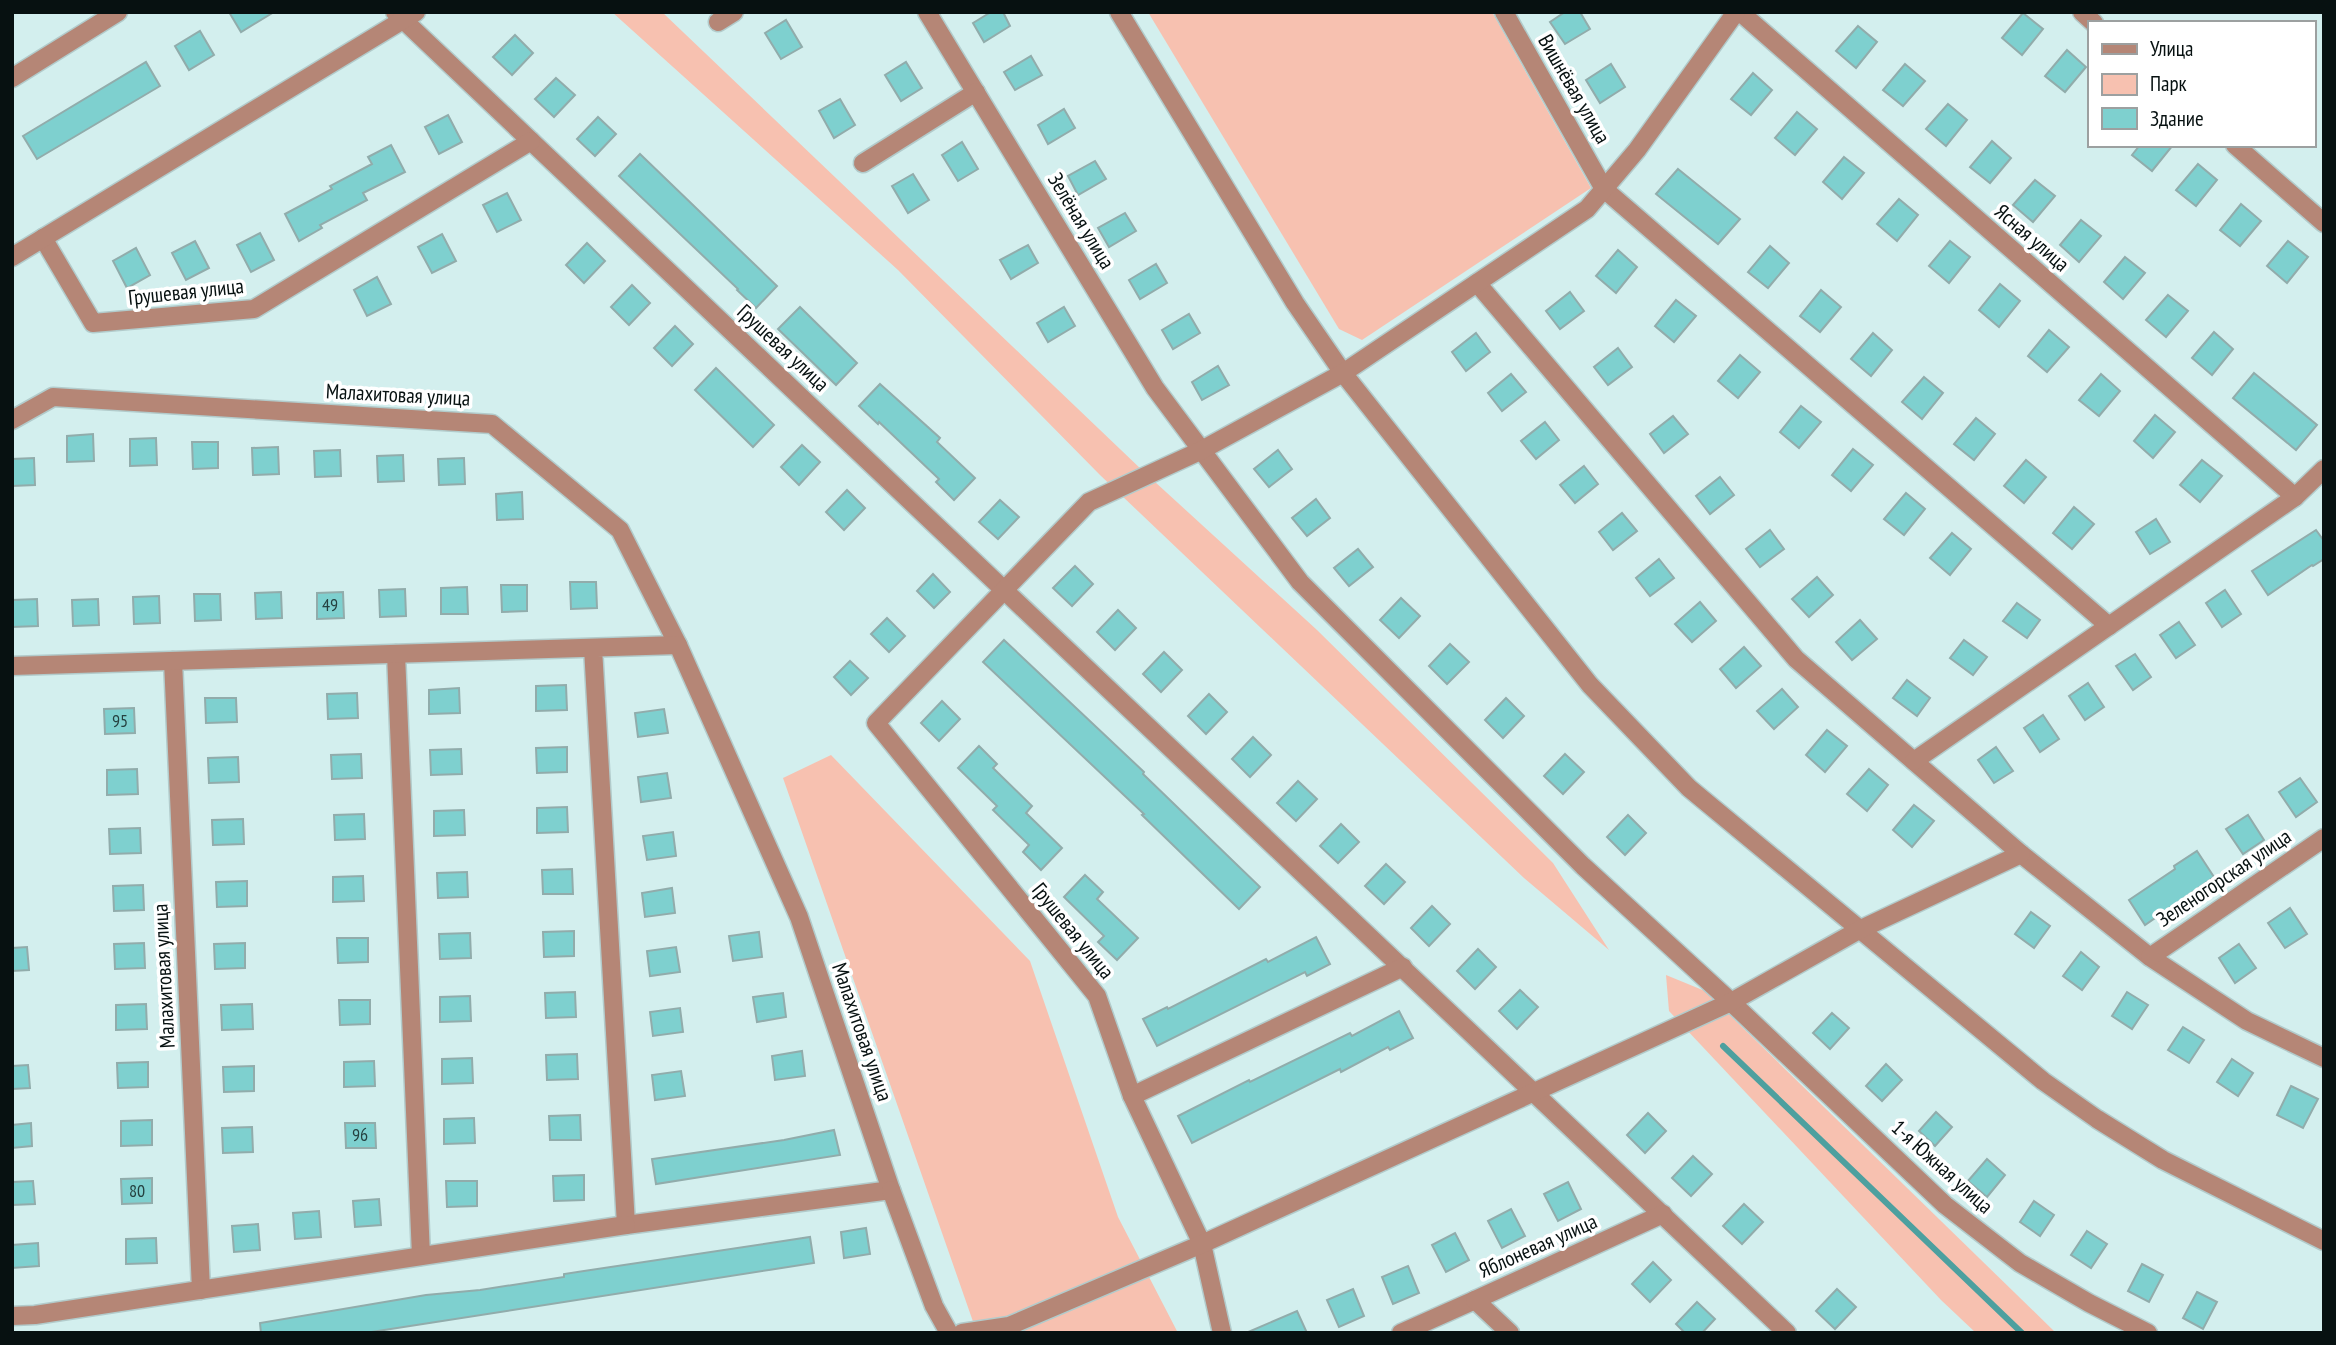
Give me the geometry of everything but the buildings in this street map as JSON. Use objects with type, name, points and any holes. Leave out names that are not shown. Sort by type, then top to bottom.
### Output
[{"type":"street","points":[[12,78],[118,12]]},
{"type":"street","points":[[718,22],[734,12]]},
{"type":"street","name":"Зелёная улица","points":[[927,12],[1155,388],[1300,582],[1583,866],[1731,1002]]},
{"type":"street","points":[[1119,12],[1295,303],[1343,373],[1590,685],[1689,788],[2043,1082],[2163,1160],[2324,1241]]},
{"type":"street","name":"Вишнёвая улица","points":[[1504,12],[1604,188]]},
{"type":"street","points":[[1003,589],[1089,502],[1200,451],[1343,373],[1587,209],[1637,150],[1738,12]]},
{"type":"street","name":"Ясная улица","points":[[1738,12],[2295,497]]},
{"type":"street","points":[[12,257],[404,15]]},
{"type":"street","name":"Грушевая улица","points":[[404,15],[530,141],[1533,1091]]},
{"type":"street","points":[[863,163],[976,92]]},
{"type":"street","name":"Грушевая улица","points":[[43,238],[93,323],[254,309],[530,141]]},
{"type":"street","points":[[2237,147],[2324,222]]},
{"type":"street","points":[[1604,188],[2109,625]]},
{"type":"street","points":[[1477,283],[1796,659],[2021,854],[2150,957],[2247,1021],[2324,1058]]},
{"type":"street","name":"Малахитовая улица","points":[[12,420],[53,397],[492,424],[620,530],[678,645],[799,917],[891,1189],[934,1306],[948,1333]]},
{"type":"street","points":[[1914,761],[2295,497],[2324,469]]},
{"type":"street","name":"Грушевая улица","points":[[1003,589],[876,723],[1097,996],[1132,1096]]},
{"type":"street","points":[[12,666],[678,645]]},
{"type":"street","points":[[593,648],[626,1225]]},
{"type":"street","points":[[397,654],[421,1256]]},
{"type":"street","name":"Малахитовая улица","points":[[173,661],[201,1290]]},
{"type":"street","name":"Зеленогорская улица","points":[[2150,957],[2324,838]]},
{"type":"street","points":[[962,1333],[1009,1326],[1202,1244],[1731,1002],[1859,930],[2021,854]]},
{"type":"street","points":[[1222,1333],[1202,1244],[1132,1096],[1403,967]]},
{"type":"street","name":"1-я Южная улица","points":[[1731,1002],[1945,1205],[2020,1263],[2148,1333]]},
{"type":"street","points":[[1533,1091],[1787,1333]]},
{"type":"street","points":[[12,1316],[35,1315],[626,1225],[891,1189]]},
{"type":"street","name":"Яблоневая улица","points":[[1510,1333],[1475,1300],[1663,1214]]},
{"type":"street","points":[[1401,1333],[1475,1300]]},
{"type":"green space","points":[[612,12],[662,12],[1143,471],[1317,630],[1553,863],[1609,950],[1524,878],[1100,475],[898,270]]},
{"type":"green space","points":[[1148,12],[1492,12],[1591,188],[1362,340],[1339,329]]},
{"type":"green space","points":[[831,755],[1030,961],[1118,1217],[1178,1333],[977,1333],[783,778]]},
{"type":"green space","points":[[1666,975],[1705,991],[2056,1333],[1976,1333],[1941,1300],[1669,1011]]},
{"type":"waterway","points":[[1723,1046],[2022,1333]]}]
